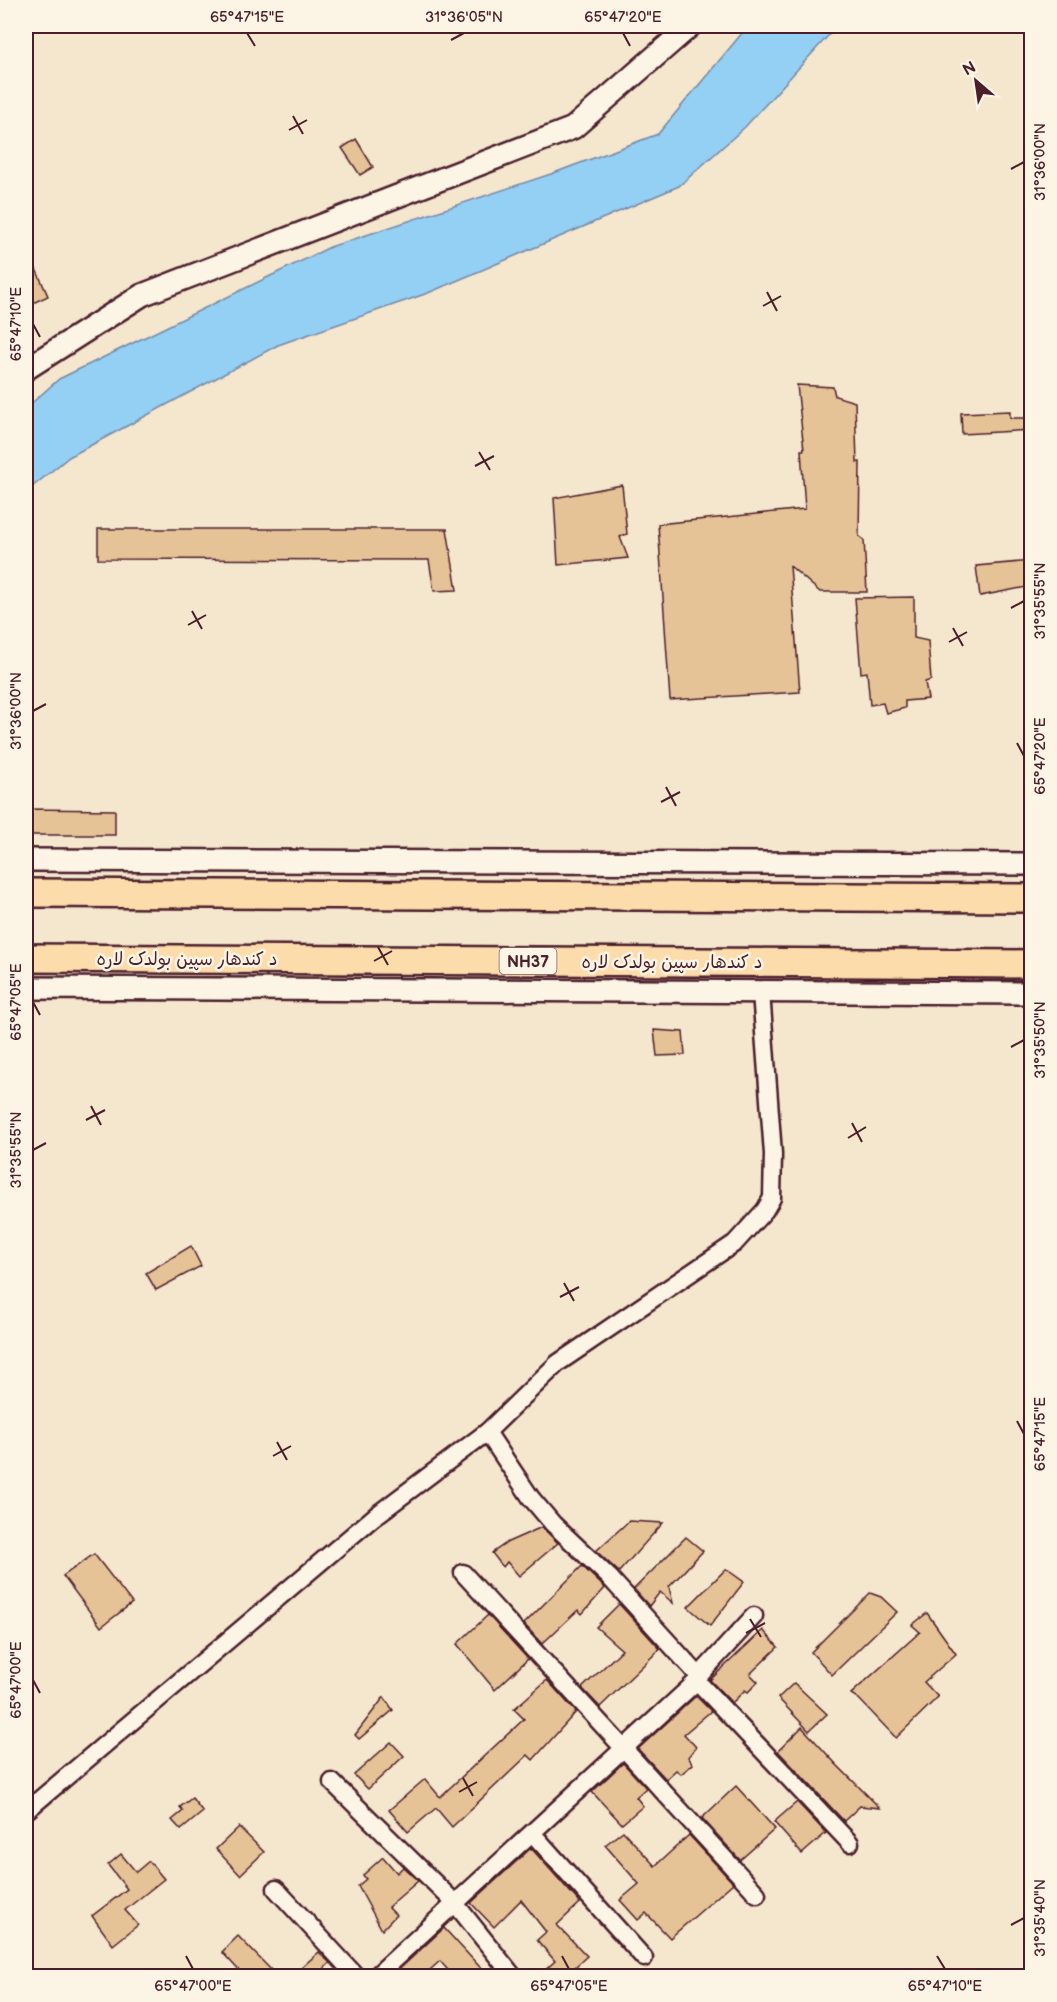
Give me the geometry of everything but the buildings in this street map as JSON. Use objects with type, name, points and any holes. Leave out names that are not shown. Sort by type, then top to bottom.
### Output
[{"type":"highway","points":[[26,893],[1032,898]]},
{"type":"highway","name":"د کندهار سپین بولدک لاره","points":[[26,958],[1032,964]]},
{"type":"street","points":[[26,369],[142,295],[573,128],[690,26]]},
{"type":"street","points":[[26,860],[1032,864]]},
{"type":"street","points":[[26,988],[1032,993]]},
{"type":"street","points":[[26,1811],[365,1524],[487,1432],[558,1363],[735,1243],[765,1210],[772,1197],[773,1154],[761,992]]},
{"type":"street","points":[[487,1432],[531,1498],[553,1524],[609,1577],[698,1678],[850,1843]]},
{"type":"street","points":[[463,1573],[757,1894]]},
{"type":"street","points":[[375,1977],[454,1902],[533,1834],[624,1750],[698,1678],[754,1616]]},
{"type":"street","points":[[332,1782],[454,1902],[513,1977]]},
{"type":"street","points":[[533,1834],[644,1958]]},
{"type":"street","points":[[276,1889],[356,1977]]},
{"type":"water","points":[[748,26],[837,26],[745,127],[679,186],[428,293],[278,345],[69,457],[26,492],[26,408],[59,379],[330,247],[551,174],[658,134]]}]
